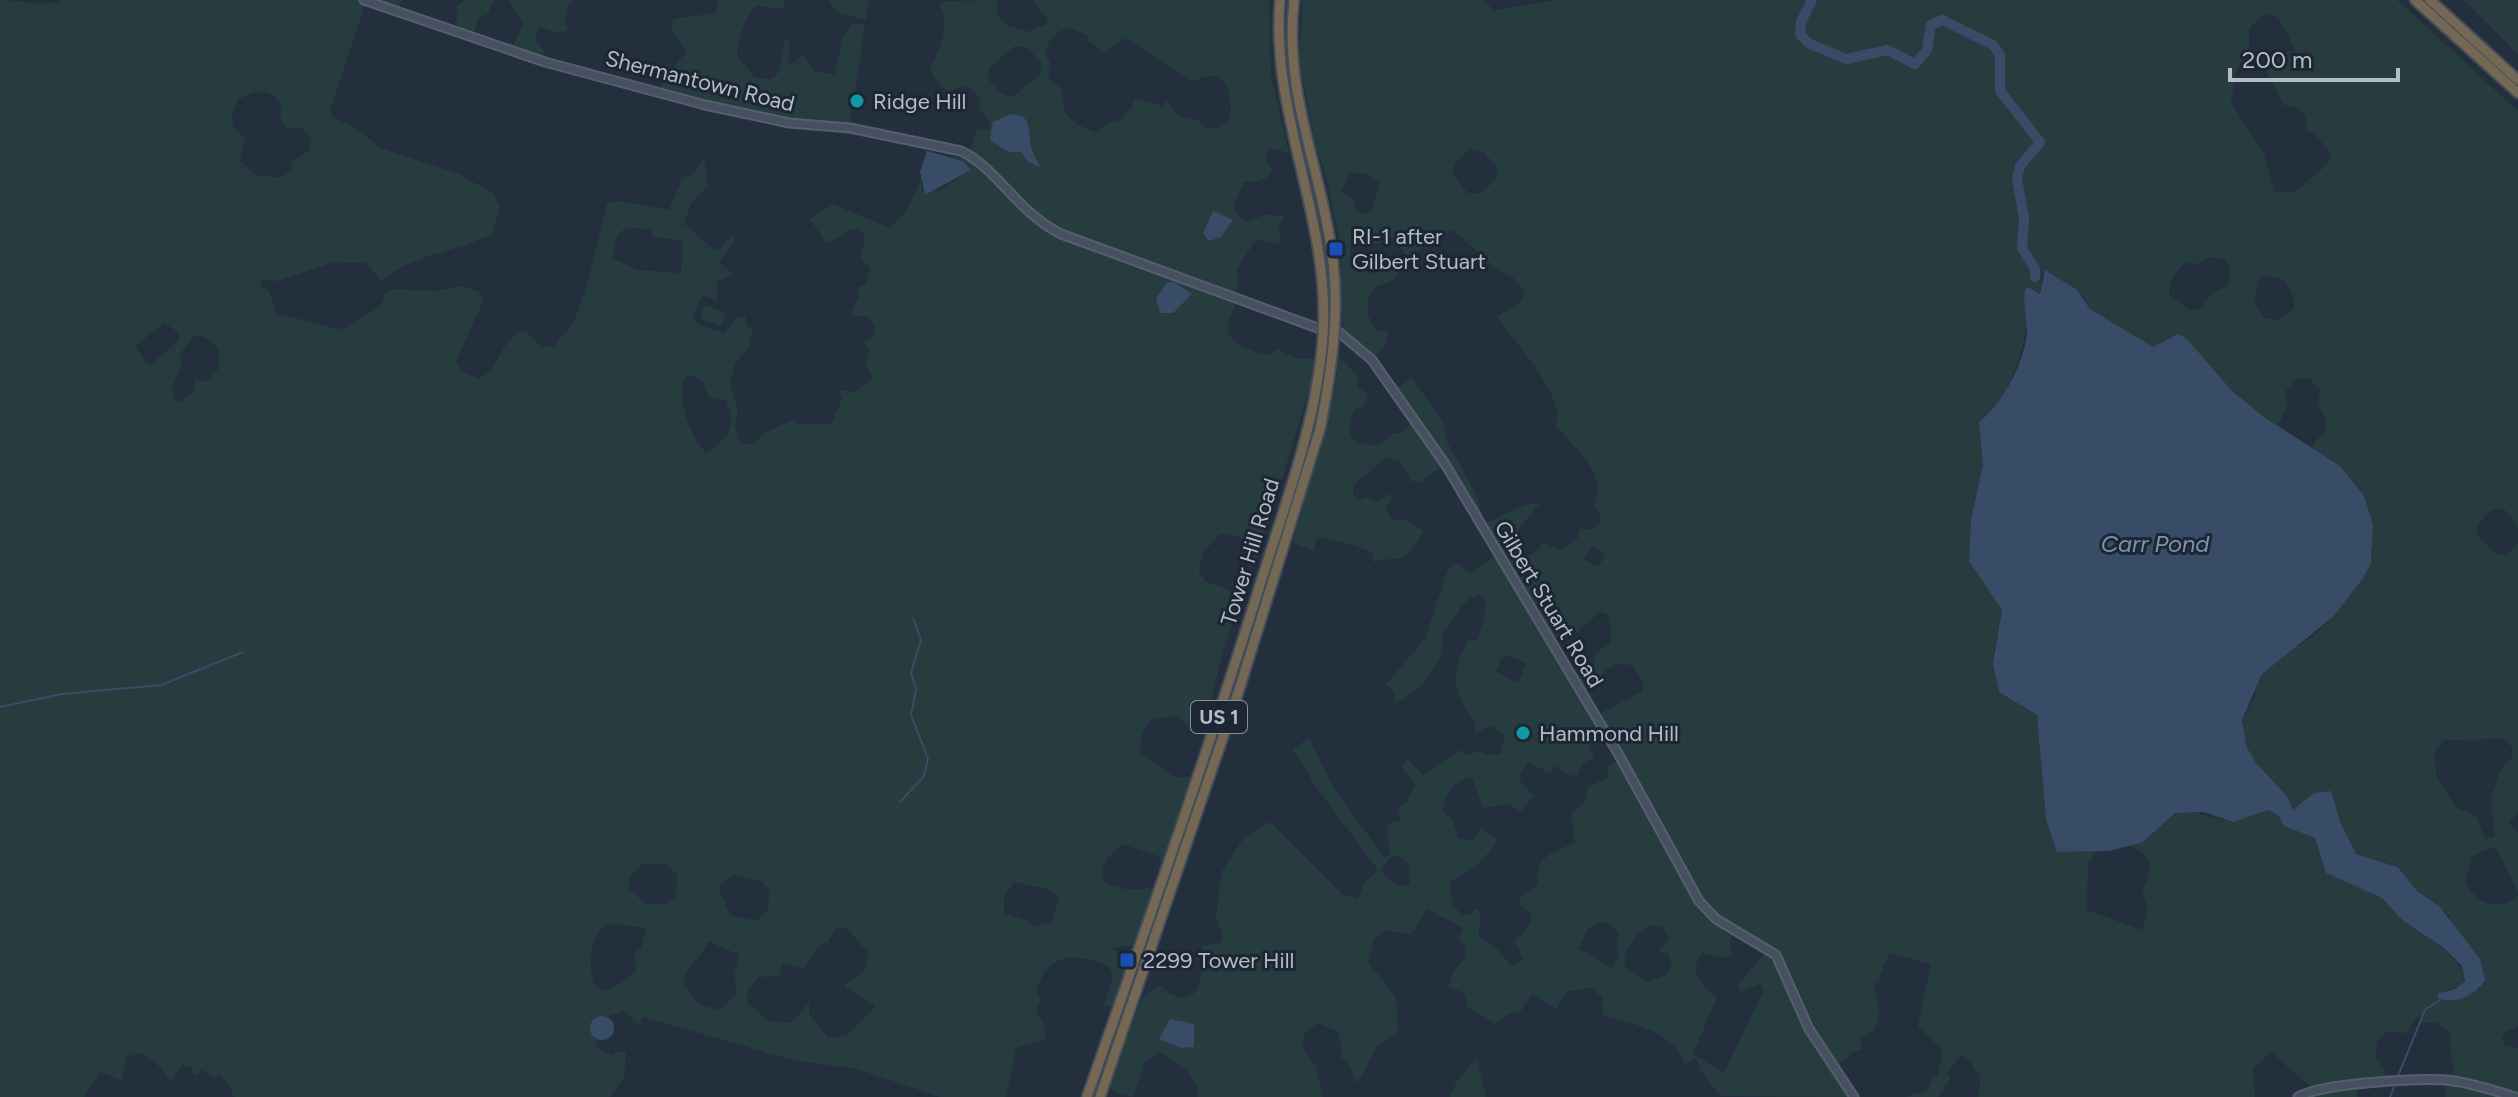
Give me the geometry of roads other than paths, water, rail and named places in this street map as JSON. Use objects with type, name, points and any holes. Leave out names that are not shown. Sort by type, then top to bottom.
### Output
[{"type":"highway","name":"Tower Hill Road","points":[[1100,1097],[1203,799],[1320,429],[1332,362],[1317,240],[1281,80],[1280,0]]},
{"type":"highway","name":"Tower Hill Road","points":[[1087,1097],[1209,749],[1310,420],[1329,329],[1331,245],[1294,86],[1291,43],[1294,0]]},
{"type":"highway","points":[[2415,0],[2518,93]]},
{"type":"highway","points":[[2430,0],[2518,80]]},
{"type":"highway","points":[[1203,799],[1208,767],[1252,624],[1249,618]]},
{"type":"street","name":"Shermantown Road","points":[[364,0],[545,62],[705,105],[789,123],[850,128],[961,151],[975,157],[1035,220],[1061,234],[1329,329]]},
{"type":"street","name":"Gilbert Stuart Road","points":[[1329,329],[1372,360],[1445,464],[1619,755],[1699,901],[1716,919],[1776,955],[1809,1029],[1854,1097]]},
{"type":"street","points":[[2298,1097],[2316,1089],[2431,1079],[2455,1081],[2515,1097]]},
{"type":"water","points":[[1011,114],[1026,121],[1040,167],[1028,162],[1021,152],[1009,152],[990,140],[993,122]]},
{"type":"water","points":[[927,151],[963,161],[971,170],[925,195],[920,172]]},
{"type":"water","points":[[1213,211],[1233,220],[1221,237],[1209,241],[1203,233]]},
{"type":"water","name":"Carr Pond","points":[[2045,270],[2077,290],[2090,309],[2153,347],[2178,334],[2186,338],[2232,391],[2264,417],[2340,466],[2364,496],[2373,525],[2371,563],[2334,616],[2262,674],[2242,720],[2246,746],[2256,763],[2287,796],[2293,810],[2314,793],[2331,791],[2340,822],[2356,854],[2398,867],[2417,891],[2440,907],[2480,959],[2485,980],[2470,995],[2457,1000],[2437,998],[2439,993],[2455,989],[2465,981],[2462,966],[2444,948],[2402,920],[2382,898],[2326,873],[2315,838],[2284,826],[2279,816],[2268,810],[2234,822],[2203,812],[2175,813],[2143,842],[2109,851],[2057,852],[2046,820],[2037,715],[1999,692],[1993,663],[2002,610],[1969,561],[1971,519],[1983,465],[1979,422],[1995,406],[2015,374],[2026,341],[2025,290],[2028,287],[2040,294]]},
{"type":"water","points":[[1174,282],[1192,294],[1173,313],[1160,313],[1156,298],[1167,283]]},
{"type":"water","points":[[602,1016],[610,1020],[614,1028],[610,1036],[602,1040],[594,1036],[590,1028],[594,1020]]},
{"type":"water","points":[[1170,1019],[1194,1024],[1194,1047],[1181,1048],[1159,1039]]},
{"type":"waterway","points":[[1812,0],[1801,22],[1800,34],[1808,43],[1846,59],[1888,50],[1915,64],[1927,50],[1931,25],[1942,20],[1993,45],[2000,55],[2000,91],[2040,142],[2020,166],[2017,179],[2024,218],[2022,248],[2035,269],[2035,277]]},
{"type":"waterway","points":[[900,802],[924,776],[928,759],[911,715],[916,689],[911,673],[921,640],[913,618]]},
{"type":"waterway","points":[[0,707],[62,694],[161,685],[243,652]]},
{"type":"waterway","points":[[2398,1076],[2425,1010],[2440,1000]]},
{"type":"waterway","points":[[2390,1097],[2396,1082]]},
{"type":"place","name":"Ridge Hill","points":[[857,101]]},
{"type":"place","name":"RI-1 after Gilbert Stuart","points":[[1336,249]]},
{"type":"place","name":"Hammond Hill","points":[[1523,733]]},
{"type":"place","name":"2299 Tower Hill","points":[[1127,960]]}]
